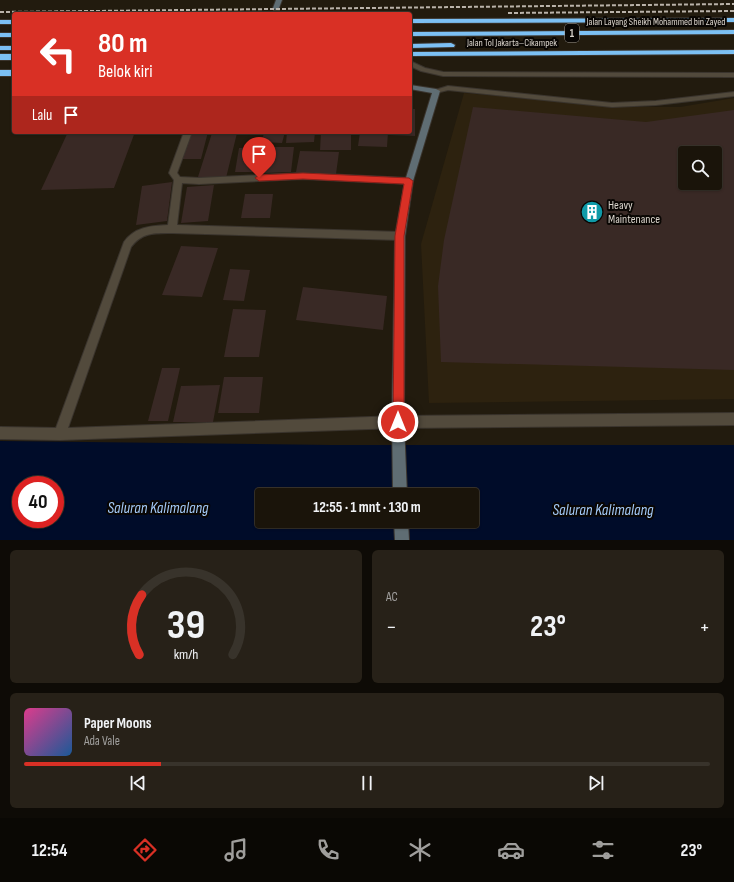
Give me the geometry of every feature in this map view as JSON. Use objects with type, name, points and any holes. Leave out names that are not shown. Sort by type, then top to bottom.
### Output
[{"type":"highway","name":"Jalan Tol Jakarta–Cikampek","points":[[412,21],[734,20]]},
{"type":"highway","points":[[0,22],[12,22]]},
{"type":"highway","name":"Jalan Layang Sheikh Mohammed bin Zayed","points":[[412,34],[734,32]]},
{"type":"highway","points":[[0,35],[12,35]]},
{"type":"highway","name":"1","points":[[412,46],[734,46]]},
{"type":"highway","points":[[0,48],[12,48]]},
{"type":"highway","name":"Jalan Tol Jakarta–Cikampek","points":[[412,54],[734,52]]},
{"type":"highway","points":[[0,57],[12,57]]},
{"type":"highway","points":[[0,74],[12,73]]},
{"type":"street","points":[[276,8],[279,0]]},
{"type":"street","points":[[412,88],[436,91],[448,88],[612,104],[656,103],[734,94]]},
{"type":"street","points":[[400,488],[398,422],[400,236],[409,181],[436,91]]},
{"type":"street","points":[[172,229],[178,180],[173,173],[187,134]]},
{"type":"street","points":[[178,180],[199,182],[303,176],[409,181]]},
{"type":"street","points":[[60,434],[127,245],[133,236],[145,230],[172,229],[400,236]]},
{"type":"street","points":[[0,433],[60,434],[398,422],[734,419]]},
{"type":"street","points":[[401,528],[402,540]]},
{"type":"lane","points":[[412,64],[423,70],[443,74],[734,75]]},
{"type":"shaded area","name":"Heavy Maintenance","points":[[464,93],[621,107],[680,107],[734,98],[734,399],[429,403],[421,244]]},
{"type":"water","name":"Saluran Kalimalang","points":[[0,441],[331,445],[734,445],[734,540],[0,540]]},
{"type":"building","name":"Heavy Maintenance","points":[[473,107],[646,122],[734,110],[734,370],[441,362],[438,286],[444,240]]},
{"type":"building","points":[[412,109],[415,109],[415,136],[390,135],[412,134]]},
{"type":"building","points":[[67,134],[134,134],[114,188],[41,190]]},
{"type":"building","points":[[188,134],[207,134],[201,159],[180,159]]},
{"type":"building","points":[[212,134],[237,134],[226,178],[197,180]]},
{"type":"building","points":[[264,134],[284,134],[282,143],[262,142]]},
{"type":"building","points":[[287,134],[315,134],[314,142],[286,143]]},
{"type":"building","points":[[321,134],[351,134],[351,150],[320,150]]},
{"type":"building","points":[[360,134],[388,134],[387,147],[358,146]]},
{"type":"building","points":[[264,147],[261,172],[235,172],[239,148]]},
{"type":"building","points":[[267,147],[294,147],[291,172],[263,173]]},
{"type":"building","points":[[300,151],[339,152],[336,174],[296,172]]},
{"type":"building","points":[[172,182],[167,221],[136,225],[142,186]]},
{"type":"building","points":[[214,185],[208,221],[181,223],[187,187]]},
{"type":"building","points":[[245,194],[273,194],[270,218],[241,218]]},
{"type":"building","points":[[181,246],[218,248],[202,297],[162,295]]},
{"type":"building","points":[[230,269],[250,270],[244,301],[223,300]]},
{"type":"building","points":[[303,287],[387,296],[383,330],[296,320]]},
{"type":"building","points":[[233,309],[266,310],[259,357],[224,357]]},
{"type":"building","points":[[162,368],[180,368],[168,421],[148,421]]},
{"type":"building","points":[[224,377],[263,377],[259,413],[218,413]]},
{"type":"building","points":[[220,385],[213,422],[173,422],[181,386]]},
{"type":"tunnel","points":[[276,8],[277,12]]},
{"type":"railway","points":[[0,12],[734,4]]},
{"type":"railway","points":[[508,13],[734,11]]},
{"type":"place","name":"Heavy Maintenance","points":[[592,212]]},
{"type":"route","points":[[259,178],[303,176],[409,181],[400,236],[398,422]]}]
